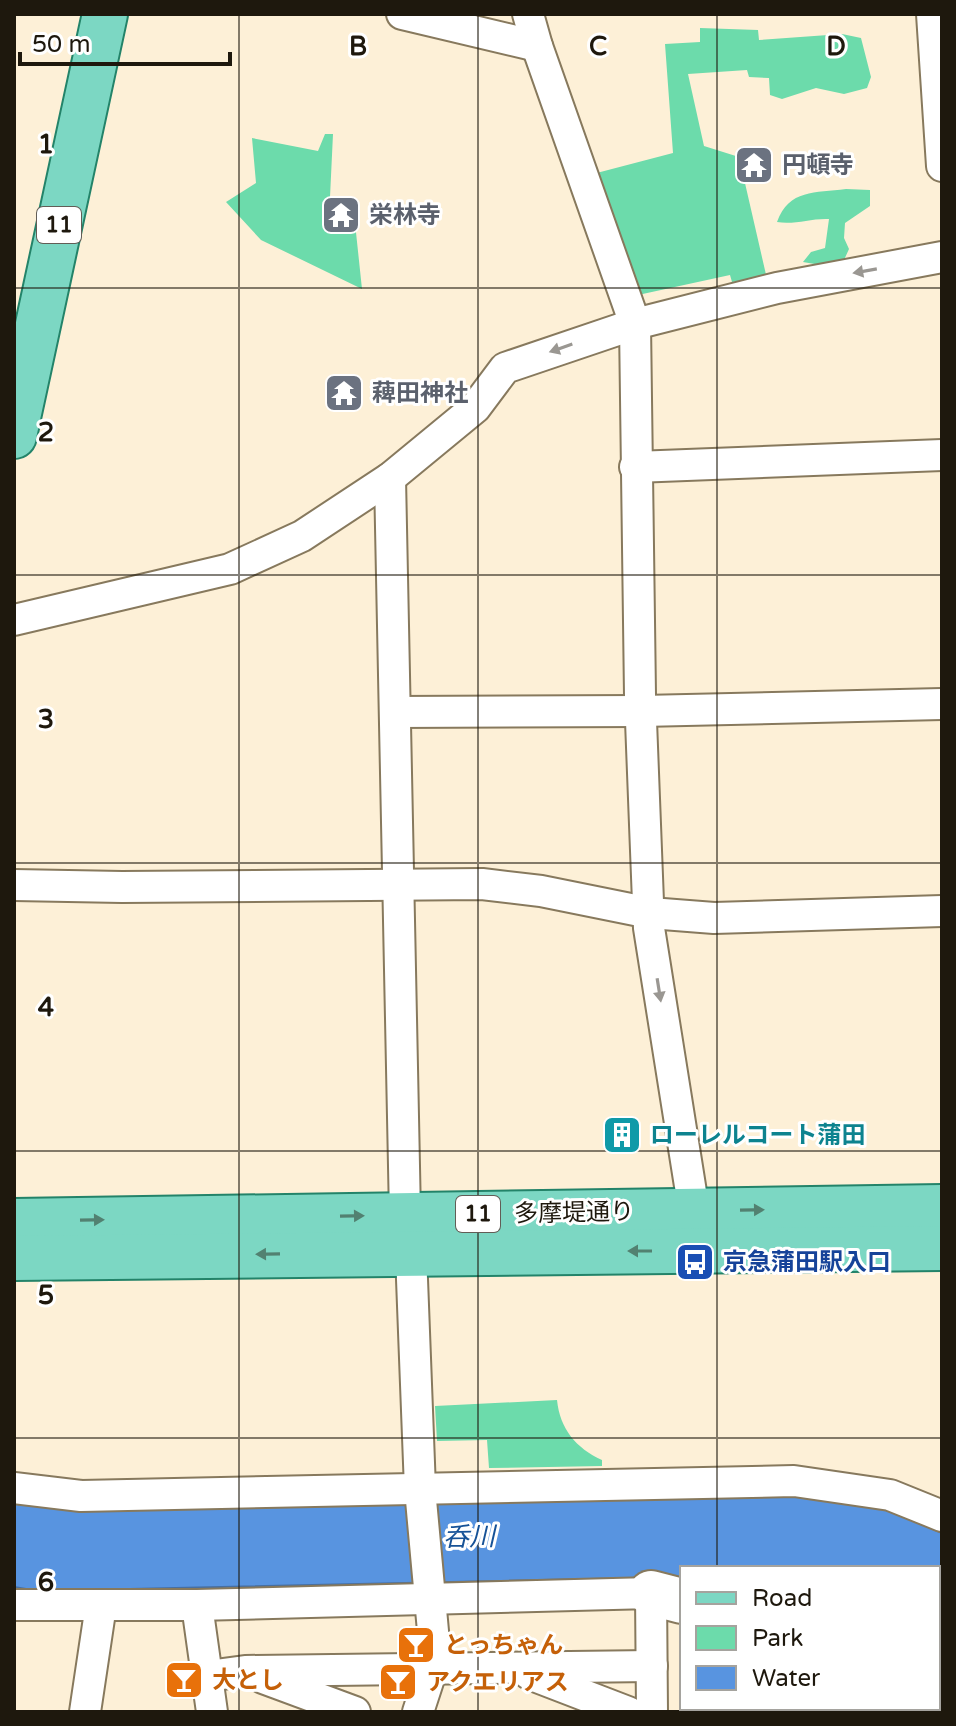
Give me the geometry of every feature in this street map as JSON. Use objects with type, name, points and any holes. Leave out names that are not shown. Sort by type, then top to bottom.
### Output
[{"type":"main road","name":"11","points":[[14,436],[105,14]]},
{"type":"main road","name":"多摩堤通り","points":[[14,1258],[408,1234],[694,1211],[942,1207]]},
{"type":"main road","name":"多摩堤通り","points":[[14,1221],[942,1248]]},
{"type":"street","points":[[402,14],[537,46]]},
{"type":"street","points":[[528,14],[635,324],[635,467],[649,928],[694,1211]]},
{"type":"street","points":[[932,14],[942,166]]},
{"type":"street","points":[[14,620],[230,569],[302,536],[390,478],[475,408],[505,368],[635,324],[805,281],[942,257]]},
{"type":"street","points":[[635,467],[942,455]]},
{"type":"street","points":[[390,478],[408,1234],[421,1492],[434,1642],[432,1669],[418,1712]]},
{"type":"street","points":[[395,712],[642,711],[942,704]]},
{"type":"street","points":[[14,885],[482,884],[650,913],[714,918],[942,911]]},
{"type":"street","points":[[14,1488],[81,1496],[421,1492],[794,1481],[890,1495],[942,1516]]},
{"type":"street","points":[[14,1605],[197,1605],[430,1593],[666,1597],[652,1666],[652,1712]]},
{"type":"street","points":[[85,1712],[101,1605]]},
{"type":"street","points":[[197,1605],[212,1712]]},
{"type":"street","points":[[208,1676],[245,1671],[652,1666]]},
{"type":"street","points":[[512,1668],[628,1712]]},
{"type":"street","points":[[245,1671],[355,1712]]},
{"type":"green space","points":[[700,28],[758,30],[759,40],[842,34],[861,38],[871,77],[867,88],[844,94],[816,88],[782,99],[770,95],[769,78],[749,77],[747,70],[688,74],[704,146],[739,157],[767,279],[732,282],[730,275],[638,295],[589,175],[673,153],[665,44],[700,42]]},
{"type":"green space","points":[[325,134],[333,134],[329,218],[355,223],[362,289],[261,240],[226,202],[256,183],[252,138],[318,151]]},
{"type":"green space","points":[[846,189],[870,190],[870,206],[845,223],[844,238],[849,249],[844,260],[826,266],[803,262],[811,252],[825,248],[829,219],[777,222],[782,211],[788,203],[804,195]]},
{"type":"green space","points":[[557,1400],[566,1429],[584,1450],[602,1460],[602,1466],[489,1468],[487,1440],[437,1441],[435,1406]]},
{"type":"water","name":"呑川","points":[[809,1495],[871,1505],[942,1533],[942,1640],[940,1566],[680,1566],[680,1577],[38,1591],[14,1587],[14,1502],[80,1510]]},
{"type":"place","name":"円頓寺","points":[[754,165]]},
{"type":"place","name":"栄林寺","points":[[341,215]]},
{"type":"place","name":"薭田神社","points":[[344,393]]},
{"type":"place","name":"ローレルコート蒲田","points":[[622,1135]]},
{"type":"place","name":"京急蒲田駅入口","points":[[695,1262]]},
{"type":"place","name":"とっちゃん","points":[[416,1645]]},
{"type":"place","name":"大とし","points":[[184,1680]]},
{"type":"place","name":"アクエリアス","points":[[398,1682]]}]
